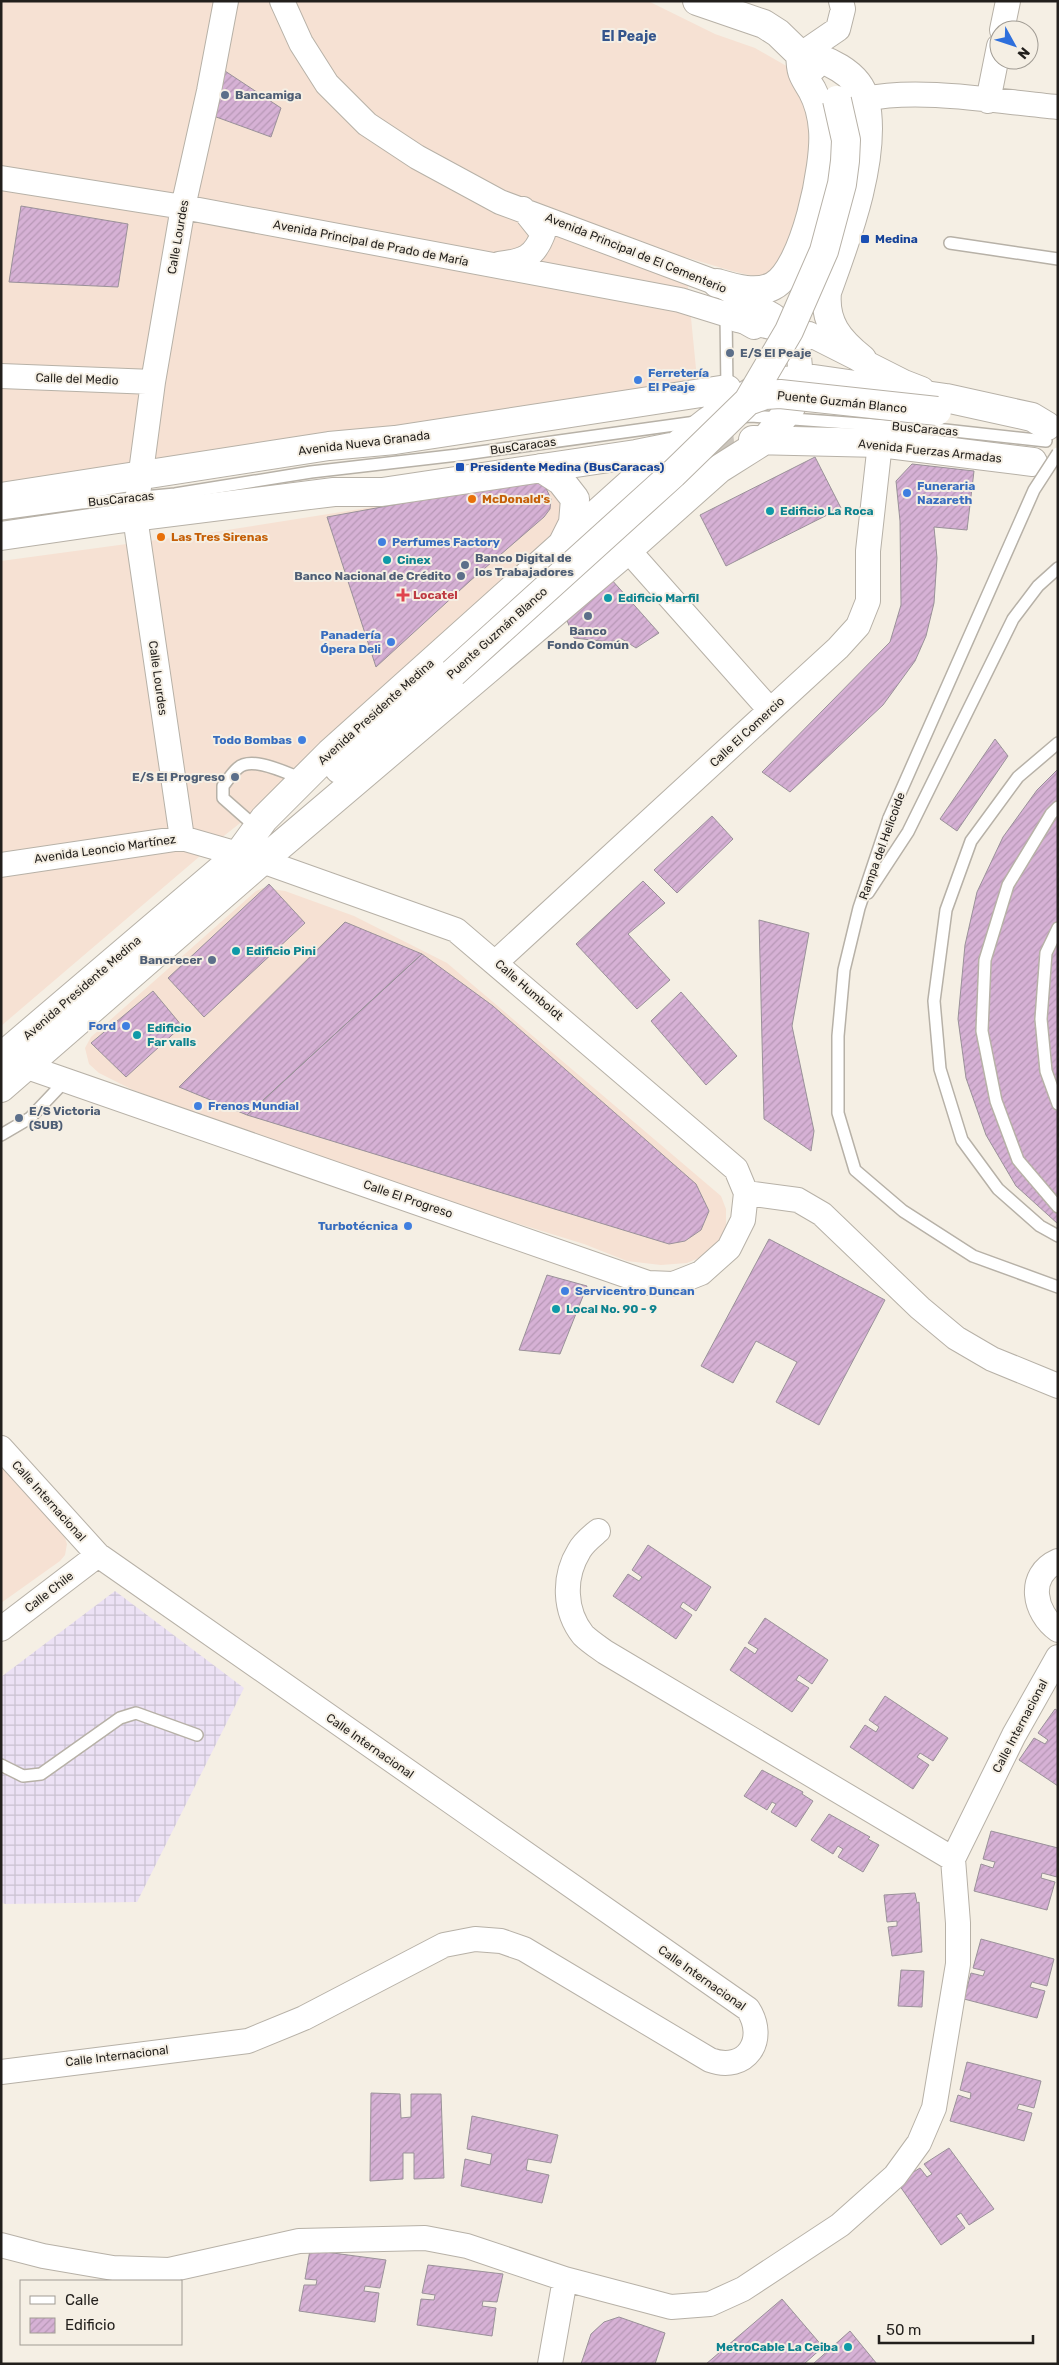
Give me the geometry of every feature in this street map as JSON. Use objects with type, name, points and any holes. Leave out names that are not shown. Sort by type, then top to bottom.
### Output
[{"type":"street","name":"Calle Lourdes","points":[[182,838],[138,496],[153,382],[182,207],[209,91],[226,1]]},
{"type":"street","name":"Avenida Principal de El Cementerio","points":[[282,1],[301,43],[326,84],[367,124],[417,156],[500,202],[522,208],[717,283],[783,327],[862,360],[904,382],[937,413]]},
{"type":"street","name":"Puente Guzmán Blanco","points":[[250,859],[673,474],[747,391],[766,375],[789,331],[824,251],[845,161],[846,140],[837,100],[829,85],[778,33],[764,24],[697,1]]},
{"type":"street","points":[[800,55],[838,29],[843,9],[841,1]]},
{"type":"street","points":[[1004,20],[1008,1]]},
{"type":"street","points":[[800,55],[814,56],[831,62],[857,84],[865,99],[868,137],[862,183],[827,292],[829,322],[840,341],[862,360]]},
{"type":"street","points":[[717,283],[743,290],[773,286],[782,279],[790,266],[808,229],[822,172],[823,131],[820,111],[813,91],[802,73],[800,55]]},
{"type":"street","points":[[988,101],[994,70]]},
{"type":"street","points":[[865,99],[909,94],[1058,107]]},
{"type":"street","name":"Avenida Principal de Prado de María","points":[[1,178],[182,207],[680,300],[732,317]]},
{"type":"street","name":"Avenida Principal de El Cementerio","points":[[490,265],[523,260],[538,249],[543,234],[522,208]]},
{"type":"street","points":[[732,317],[783,327],[798,346],[801,366],[795,398],[784,418],[766,440]]},
{"type":"street","name":"Calle del Medio","points":[[1,376],[153,382]]},
{"type":"street","points":[[747,391],[800,378],[937,413],[1046,446]]},
{"type":"street","name":"Puente Guzmán Blanco","points":[[747,391],[765,395],[780,394],[937,413]]},
{"type":"street","name":"Avenida Presidente Medina","points":[[9,1060],[182,931],[250,859],[257,828],[330,752],[644,472],[677,446],[707,432],[747,391]]},
{"type":"street","name":"Avenida Nueva Granada","points":[[1,536],[138,496],[329,446],[395,440],[747,391]]},
{"type":"street","points":[[937,413],[928,435],[934,444],[945,452]]},
{"type":"street","name":"Avenida Fuerzas Armadas","points":[[737,440],[880,443],[945,452],[1046,446]]},
{"type":"street","name":"Avenida Presidente Medina","points":[[1,1088],[9,1060],[250,859],[628,550],[719,468],[766,440]]},
{"type":"street","name":"Calle El Comercio","points":[[496,962],[770,710],[858,626],[868,601],[868,551],[880,443]]},
{"type":"street","name":"Avenida Nueva Granada","points":[[1,497],[382,492],[636,454],[677,446]]},
{"type":"street","points":[[541,468],[561,480],[575,499],[573,523],[562,545]]},
{"type":"street","points":[[628,550],[770,710]]},
{"type":"street","name":"Avenida Leoncio Martínez","points":[[1,865],[182,838],[250,859]]},
{"type":"street","name":"Calle Humboldt","points":[[250,859],[456,930],[496,962],[736,1168],[746,1193]]},
{"type":"street","name":"Calle El Progreso","points":[[9,1060],[648,1283],[673,1284],[701,1273],[729,1248],[743,1220],[746,1193]]},
{"type":"street","points":[[746,1193],[798,1200],[822,1214],[920,1308],[956,1338],[992,1359],[1058,1386]]},
{"type":"street","name":"Calle Internacional","points":[[1,1448],[98,1555],[748,2009],[757,2029],[756,2040],[750,2052],[741,2060],[731,2064],[720,2064],[710,2060],[524,1949],[501,1941],[474,1939],[444,1945],[304,2018],[248,2041],[1,2072]]},
{"type":"street","points":[[1,2245],[42,2256],[114,2268],[169,2270],[299,2241],[425,2238],[467,2246],[565,2279],[671,2307],[710,2304],[743,2289],[840,2225],[895,2176],[918,2143],[934,2108],[958,1964],[958,1923],[953,1859],[605,1652],[584,1635],[570,1610],[567,1590],[570,1568],[579,1549],[598,1531]]},
{"type":"street","name":"Calle Chile","points":[[1,1629],[98,1555]]},
{"type":"street","points":[[1058,1561],[1044,1572],[1038,1584],[1037,1598],[1040,1611],[1047,1622],[1058,1630]]},
{"type":"street","name":"Calle Internacional","points":[[953,1859],[1014,1735],[1058,1657]]},
{"type":"street","points":[[550,2364],[565,2279]]},
{"type":"lane","points":[[950,243],[1058,259]]},
{"type":"lane","points":[[732,317],[747,391]]},
{"type":"lane","name":"BusCaracas","points":[[1,514],[138,496],[707,432],[752,416],[784,418],[937,413]]},
{"type":"lane","name":"Rampa del Helicoide","points":[[859,908],[890,818],[1034,490],[1046,446]]},
{"type":"lane","name":"Rampa del Helicoide","points":[[859,908],[908,832],[1014,619],[1038,586],[1058,568]]},
{"type":"lane","points":[[1058,743],[1018,777],[971,841],[946,910],[934,1001],[940,1069],[962,1140],[998,1189],[1040,1226],[1058,1236]]},
{"type":"lane","points":[[257,828],[223,798],[223,786],[240,766],[253,763],[303,779]]},
{"type":"lane","points":[[1058,806],[1051,814],[1008,885],[985,960],[982,1031],[996,1101],[1018,1160],[1058,1207]]},
{"type":"lane","points":[[859,908],[844,970],[838,1036],[838,1112],[855,1170],[903,1211],[973,1256],[1058,1287]]},
{"type":"lane","points":[[1058,928],[1046,953],[1041,1019],[1046,1071],[1058,1104]]},
{"type":"lane","points":[[1,1135],[30,1118],[66,1080]]},
{"type":"lane","points":[[1,1765],[23,1776],[40,1774],[120,1718],[136,1713],[197,1735]]},
{"type":"shaded area","points":[[1,1],[648,1],[715,34],[755,48],[790,68],[821,126],[804,234],[769,275],[757,277],[685,257],[698,389],[1,484]]},
{"type":"shaded area","points":[[544,480],[567,493],[556,533],[291,783],[220,839],[1,1026],[1,561],[208,533]]},
{"type":"shaded area","points":[[263,888],[285,891],[354,916],[447,963],[721,1196],[726,1209],[726,1225],[718,1243],[706,1255],[687,1263],[661,1265],[627,1261],[584,1244],[373,1179],[133,1090],[99,1073],[89,1064],[85,1048],[91,1037],[256,891]]},
{"type":"shaded area","points":[[1,1465],[64,1535],[67,1544],[65,1555],[60,1561],[1,1603]]},
{"type":"shaded area","points":[[115,1591],[244,1688],[137,1902],[5,1904],[1,1902],[1,1677]]},
{"type":"building","points":[[225,71],[281,108],[271,137],[208,114]]},
{"type":"building","points":[[21,206],[128,224],[118,287],[9,282]]},
{"type":"building","name":"Edificio La Roca","points":[[815,457],[841,508],[726,566],[700,515]]},
{"type":"building","points":[[912,464],[974,471],[967,530],[934,527],[937,558],[934,603],[926,636],[915,661],[883,705],[790,792],[762,772],[890,642],[901,605],[900,521],[896,481]]},
{"type":"building","points":[[535,479],[545,486],[551,499],[550,509],[544,517],[470,581],[376,667],[327,517]]},
{"type":"building","name":"Edificio Marfil","points":[[611,579],[659,633],[636,648],[622,639],[610,642],[574,638],[566,618]]},
{"type":"building","points":[[995,739],[1008,756],[957,831],[940,819]]},
{"type":"building","points":[[1058,769],[1058,1224],[1016,1186],[986,1135],[966,1078],[958,1019],[965,945],[977,892],[1003,837],[1037,790]]},
{"type":"building","points":[[712,816],[733,839],[677,893],[654,870]]},
{"type":"building","points":[[643,881],[665,903],[628,934],[670,980],[637,1009],[576,944]]},
{"type":"building","name":"Edificio Pini","points":[[269,884],[305,923],[204,1017],[168,978]]},
{"type":"building","points":[[759,920],[809,933],[792,1026],[814,1131],[811,1151],[764,1119]]},
{"type":"building","points":[[345,922],[422,954],[247,1115],[179,1087]]},
{"type":"building","points":[[422,954],[493,1006],[696,1184],[709,1211],[701,1230],[685,1241],[669,1244],[247,1115]]},
{"type":"building","name":"Edificio Far valls","points":[[153,991],[182,1026],[126,1077],[91,1043]]},
{"type":"building","points":[[681,992],[737,1056],[706,1085],[651,1021]]},
{"type":"building","points":[[769,1239],[885,1300],[819,1425],[776,1402],[797,1362],[756,1341],[733,1383],[701,1366]]},
{"type":"building","name":"Local No. 90 - 9","points":[[547,1275],[587,1286],[560,1354],[519,1350]]},
{"type":"building","points":[[648,1545],[711,1587],[696,1611],[683,1602],[680,1607],[692,1615],[676,1639],[613,1596],[628,1574],[639,1581],[642,1577],[632,1570]]},
{"type":"building","points":[[765,1618],[828,1660],[812,1684],[799,1675],[796,1680],[809,1688],[792,1712],[730,1670],[745,1647],[755,1654],[758,1649],[748,1643]]},
{"type":"building","points":[[885,1696],[948,1738],[933,1761],[920,1753],[917,1757],[929,1765],[913,1789],[850,1747],[865,1725],[876,1732],[879,1727],[869,1720]]},
{"type":"building","points":[[1055,1709],[1058,1711],[1058,1786],[1019,1760],[1034,1738],[1045,1744],[1048,1740],[1038,1733]]},
{"type":"building","points":[[762,1770],[803,1792],[802,1794],[813,1801],[796,1827],[771,1812],[776,1804],[772,1802],[767,1810],[744,1796]]},
{"type":"building","points":[[829,1814],[870,1837],[868,1839],[879,1845],[863,1872],[838,1857],[843,1849],[838,1846],[833,1854],[811,1840]]},
{"type":"building","points":[[991,1831],[1058,1848],[1057,1877],[1042,1873],[1041,1878],[1055,1882],[1047,1910],[974,1891],[981,1864],[993,1868],[995,1862],[983,1859]]},
{"type":"building","points":[[915,1893],[917,1903],[919,1902],[922,1952],[892,1956],[888,1927],[897,1926],[897,1921],[887,1922],[884,1895]]},
{"type":"building","points":[[981,1939],[1054,1959],[1047,1986],[1032,1982],[1030,1987],[1045,1991],[1037,2018],[964,1999],[971,1973],[983,1976],[985,1971],[973,1968]]},
{"type":"building","points":[[901,1970],[924,1971],[922,2007],[898,2006]]},
{"type":"building","points":[[967,2062],[1041,2081],[1034,2108],[1019,2104],[1017,2109],[1032,2113],[1024,2141],[950,2121],[958,2095],[970,2099],[971,2093],[960,2090]]},
{"type":"building","points":[[371,2093],[400,2094],[401,2118],[411,2117],[411,2094],[441,2094],[444,2178],[414,2179],[414,2153],[403,2153],[403,2179],[370,2181]]},
{"type":"building","points":[[472,2116],[558,2135],[551,2163],[528,2159],[526,2170],[549,2175],[542,2203],[461,2186],[465,2159],[490,2165],[492,2154],[467,2149]]},
{"type":"building","points":[[949,2148],[994,2209],[969,2225],[961,2213],[956,2216],[965,2228],[941,2245],[897,2182],[920,2168],[927,2177],[932,2174],[924,2164]]},
{"type":"building","points":[[310,2250],[386,2260],[380,2288],[365,2286],[364,2291],[379,2293],[375,2322],[299,2311],[304,2285],[316,2285],[317,2280],[305,2279]]},
{"type":"building","points":[[428,2265],[503,2274],[497,2302],[483,2301],[482,2306],[496,2308],[492,2336],[417,2325],[421,2299],[434,2300],[435,2295],[422,2293]]},
{"type":"building","points":[[782,2299],[823,2347],[804,2364],[706,2364]]},
{"type":"building","points":[[619,2317],[665,2333],[655,2364],[581,2364],[591,2334],[604,2322]]},
{"type":"building","name":"MetroCable La Ceiba","points":[[850,2331],[877,2364],[813,2364]]},
{"type":"tunnel","points":[[706,443],[737,440]]},
{"type":"place","name":"Bancamiga","points":[[225,95]]},
{"type":"place","name":"Medina","points":[[865,239]]},
{"type":"place","name":"E/S El Peaje","points":[[730,353]]},
{"type":"place","name":"Ferretería El Peaje","points":[[638,380]]},
{"type":"place","name":"Presidente Medina (BusCaracas)","points":[[460,467]]},
{"type":"place","name":"Funeraria Nazareth","points":[[907,493]]},
{"type":"place","name":"McDonald's","points":[[472,499]]},
{"type":"place","name":"Edificio La Roca","points":[[770,511]]},
{"type":"place","name":"Las Tres Sirenas","points":[[161,537]]},
{"type":"place","name":"Perfumes Factory","points":[[382,542]]},
{"type":"place","name":"Cinex","points":[[387,560]]},
{"type":"place","name":"Banco Digital de los Trabajadores","points":[[465,565]]},
{"type":"place","name":"Banco Nacional de Crédito","points":[[461,576]]},
{"type":"place","name":"Locatel","points":[[403,595]]},
{"type":"place","name":"Edificio Marfil","points":[[608,598]]},
{"type":"place","name":"Banco Fondo Común","points":[[588,616]]},
{"type":"place","name":"Panadería Ópera Deli","points":[[391,642]]},
{"type":"place","name":"Todo Bombas","points":[[302,740]]},
{"type":"place","name":"E/S El Progreso","points":[[235,777]]},
{"type":"place","name":"Edificio Pini","points":[[236,951]]},
{"type":"place","name":"Bancrecer","points":[[212,960]]},
{"type":"place","name":"Ford","points":[[126,1026]]},
{"type":"place","name":"Edificio Far valls","points":[[137,1035]]},
{"type":"place","name":"Frenos Mundial","points":[[198,1106]]},
{"type":"place","name":"E/S Victoria (SUB)","points":[[19,1118]]},
{"type":"place","name":"Turbotécnica","points":[[408,1226]]},
{"type":"place","name":"Servicentro Duncan","points":[[565,1291]]},
{"type":"place","name":"Local No. 90 - 9","points":[[556,1309]]},
{"type":"place","name":"MetroCable La Ceiba","points":[[848,2347]]},
{"type":"district","name":"El Peaje","points":[[629,36]]}]
